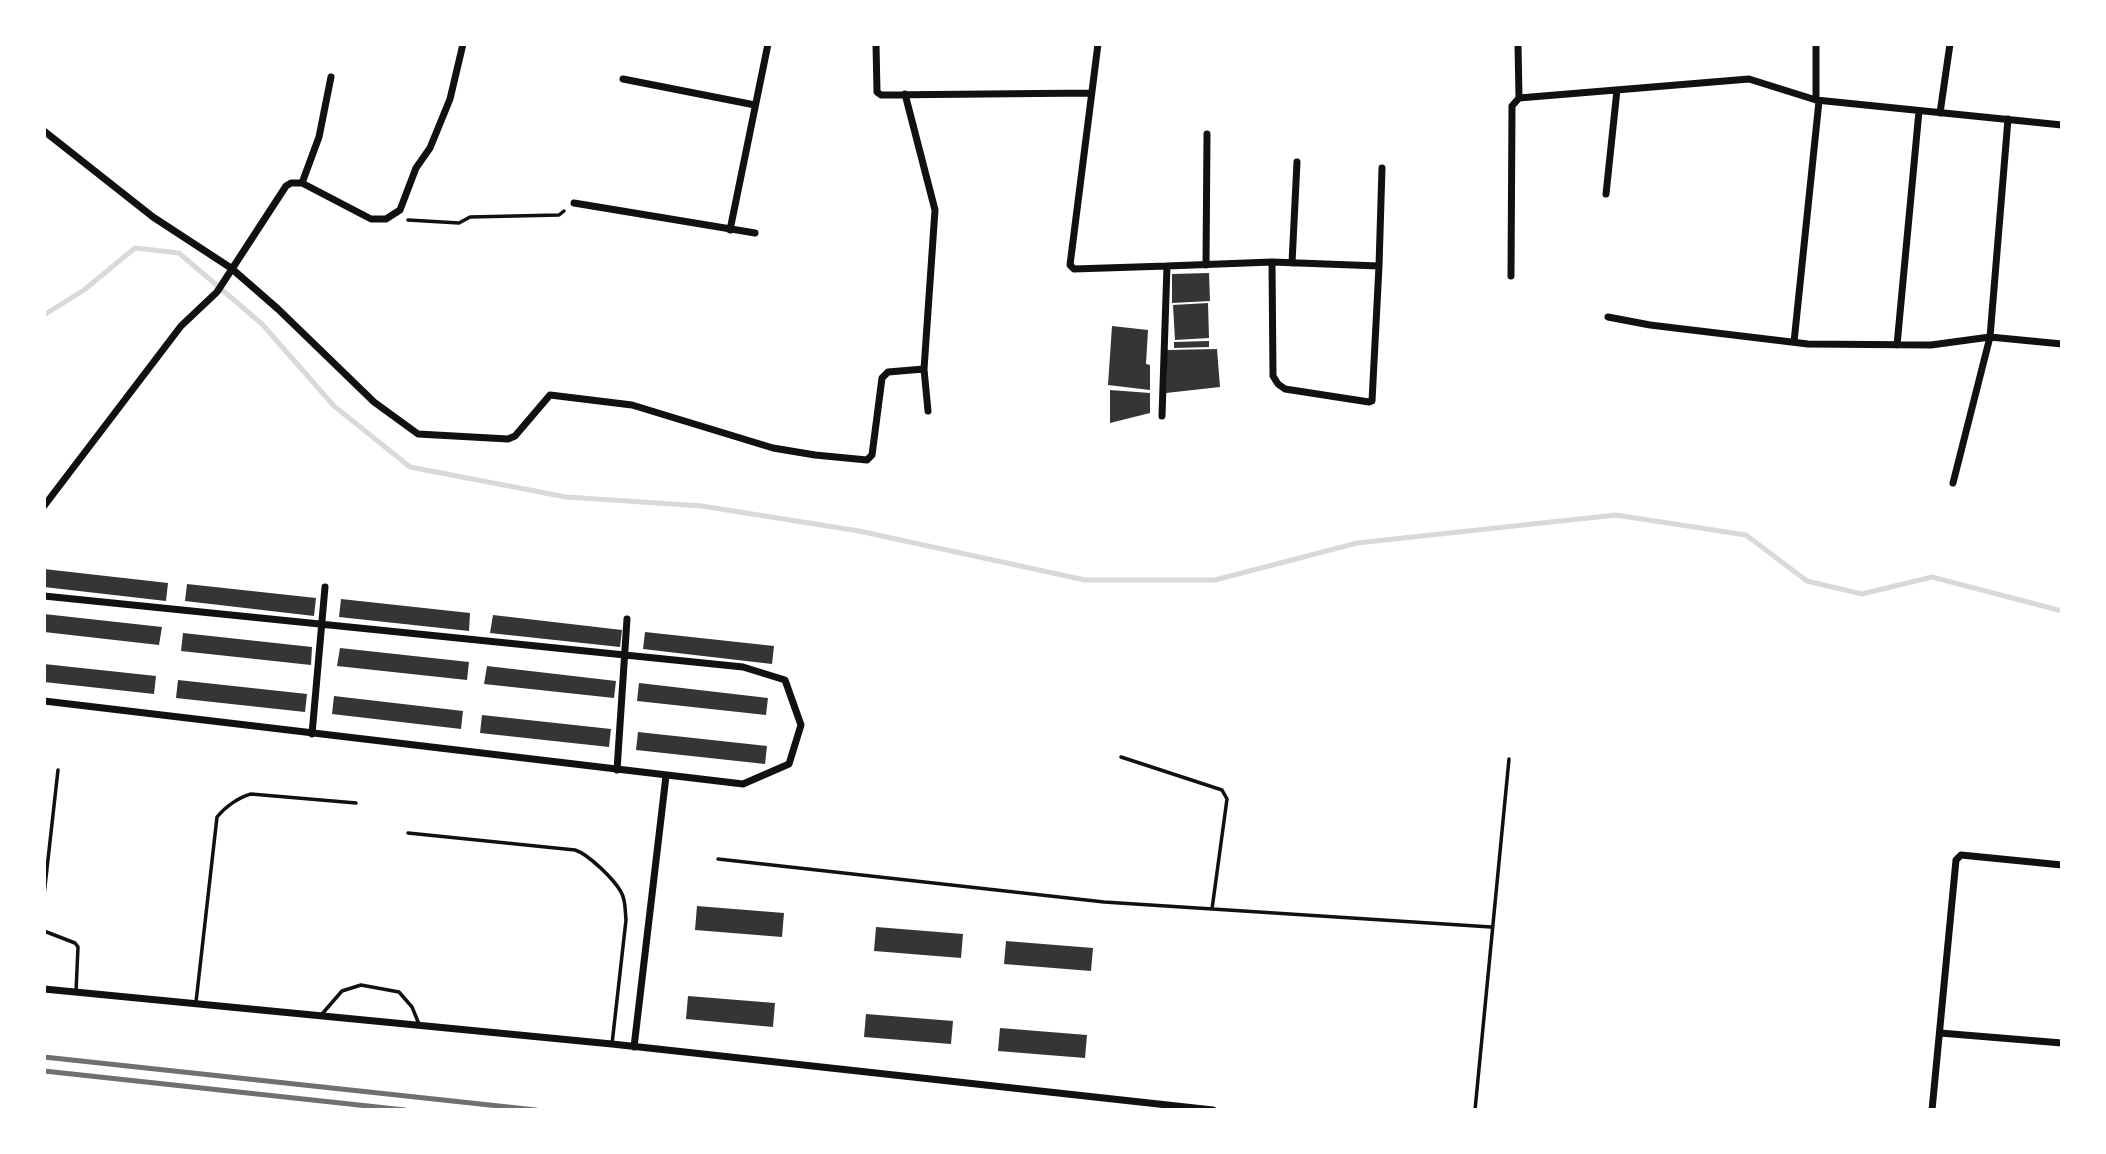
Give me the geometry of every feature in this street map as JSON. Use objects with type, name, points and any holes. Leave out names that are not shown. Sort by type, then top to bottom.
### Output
[{"type":"street","points":[[44,506],[181,326],[216,292],[286,186],[302,183],[371,219],[386,219],[400,210],[416,168],[430,148],[450,99],[463,44]]},
{"type":"street","points":[[730,230],[768,44]]},
{"type":"street","points":[[876,44],[878,94],[1091,93]]},
{"type":"street","points":[[1098,44],[1070,265],[1074,269],[1272,262],[1379,266]]},
{"type":"street","points":[[1511,276],[1512,106],[1519,98],[1518,44]]},
{"type":"street","points":[[1794,342],[1817,101],[1816,44]]},
{"type":"street","points":[[1940,113],[1950,44]]},
{"type":"street","points":[[302,183],[320,137],[331,77]]},
{"type":"street","points":[[623,79],[755,105]]},
{"type":"street","points":[[1519,98],[1749,79],[1817,101],[2062,125]]},
{"type":"street","points":[[1606,194],[1617,90]]},
{"type":"street","points":[[905,94],[935,210],[924,369],[928,411]]},
{"type":"street","points":[[1897,345],[1919,111]]},
{"type":"street","points":[[1953,483],[1990,337],[2008,119]]},
{"type":"street","points":[[44,131],[153,217],[230,271],[278,309],[374,402],[418,434],[508,439],[515,436],[550,395],[632,405],[773,448],[815,456],[867,460],[872,455],[882,379],[888,372],[924,369]]},
{"type":"street","points":[[1206,265],[1207,134]]},
{"type":"street","points":[[1292,263],[1297,162]]},
{"type":"street","points":[[1272,262],[1273,376],[1278,384],[1285,388],[1372,401],[1382,168]]},
{"type":"street","points":[[573,203],[755,233]]},
{"type":"street","points":[[1162,416],[1167,266]]},
{"type":"street","points":[[1608,317],[1650,325],[1794,342],[1931,345],[1990,337],[2062,344]]},
{"type":"street","points":[[312,734],[325,587]]},
{"type":"street","points":[[44,596],[743,667],[785,680],[801,725],[789,764],[743,784],[44,701]]},
{"type":"street","points":[[617,770],[626,619]]},
{"type":"street","points":[[634,1047],[666,776]]},
{"type":"street","points":[[1932,1110],[1956,860],[1961,855],[2062,864]]},
{"type":"street","points":[[44,989],[612,1044],[1213,1110]]},
{"type":"street","points":[[1940,1033],[2062,1043]]},
{"type":"lane","points":[[1121,757],[1222,790],[1225,794],[1227,799],[1212,909]]},
{"type":"lane","points":[[1475,1110],[1509,759]]},
{"type":"lane","points":[[44,895],[58,770]]},
{"type":"lane","points":[[195,1004],[217,817],[220,813],[243,796],[251,794],[355,803]]},
{"type":"lane","points":[[408,833],[575,850],[584,853],[621,891],[626,920],[612,1044]]},
{"type":"lane","points":[[718,859],[1104,902],[1491,927]]},
{"type":"lane","points":[[44,931],[75,943],[78,947],[76,992]]},
{"type":"lane","points":[[320,1016],[342,991],[361,985],[399,992],[412,1007],[420,1026]]},
{"type":"path","points":[[400,210],[409,221],[458,223],[470,217],[559,215],[573,203]]},
{"type":"building","points":[[1209,273],[1210,301],[1172,303],[1172,274]]},
{"type":"building","points":[[1208,303],[1209,338],[1175,340],[1173,305]]},
{"type":"building","points":[[1112,326],[1148,330],[1146,364],[1150,365],[1150,390],[1108,385]]},
{"type":"building","points":[[1209,341],[1209,347],[1174,348],[1174,342]]},
{"type":"building","points":[[1217,349],[1220,387],[1166,393],[1167,350]]},
{"type":"building","points":[[1110,390],[1150,393],[1150,413],[1110,423]]},
{"type":"building","points":[[44,569],[168,583],[166,601],[44,587]]},
{"type":"building","points":[[187,584],[316,598],[314,616],[185,601]]},
{"type":"building","points":[[341,599],[470,613],[469,631],[339,617]]},
{"type":"building","points":[[44,614],[162,627],[159,645],[44,632]]},
{"type":"building","points":[[493,615],[622,630],[620,647],[490,633]]},
{"type":"building","points":[[645,632],[774,646],[772,664],[643,649]]},
{"type":"building","points":[[183,633],[312,647],[311,665],[181,651]]},
{"type":"building","points":[[340,648],[469,662],[467,680],[337,666]]},
{"type":"building","points":[[44,664],[156,676],[154,694],[44,682]]},
{"type":"building","points":[[487,666],[616,681],[614,698],[484,684]]},
{"type":"building","points":[[178,680],[307,694],[305,712],[176,698]]},
{"type":"building","points":[[639,683],[768,698],[766,715],[637,701]]},
{"type":"building","points":[[334,696],[463,711],[461,729],[332,714]]},
{"type":"building","points":[[482,715],[611,729],[609,747],[480,733]]},
{"type":"building","points":[[638,732],[767,746],[765,764],[636,750]]},
{"type":"building","points":[[697,906],[784,913],[782,937],[695,930]]},
{"type":"building","points":[[876,927],[963,934],[961,958],[874,951]]},
{"type":"building","points":[[1006,941],[1093,948],[1091,971],[1004,964]]},
{"type":"building","points":[[688,996],[775,1003],[773,1027],[686,1019]]},
{"type":"building","points":[[866,1014],[953,1021],[951,1044],[864,1037]]},
{"type":"building","points":[[1000,1028],[1087,1035],[1085,1058],[998,1051]]},
{"type":"waterway","points":[[44,315],[84,290],[135,248],[179,253],[262,324],[334,406],[410,467],[566,497],[702,506],[859,531],[1085,580],[1215,580],[1357,543],[1616,515],[1746,535],[1807,581],[1862,594],[1932,577],[2062,611]]},
{"type":"railway","points":[[44,1057],[536,1110]]},
{"type":"railway","points":[[44,1071],[405,1110]]}]
